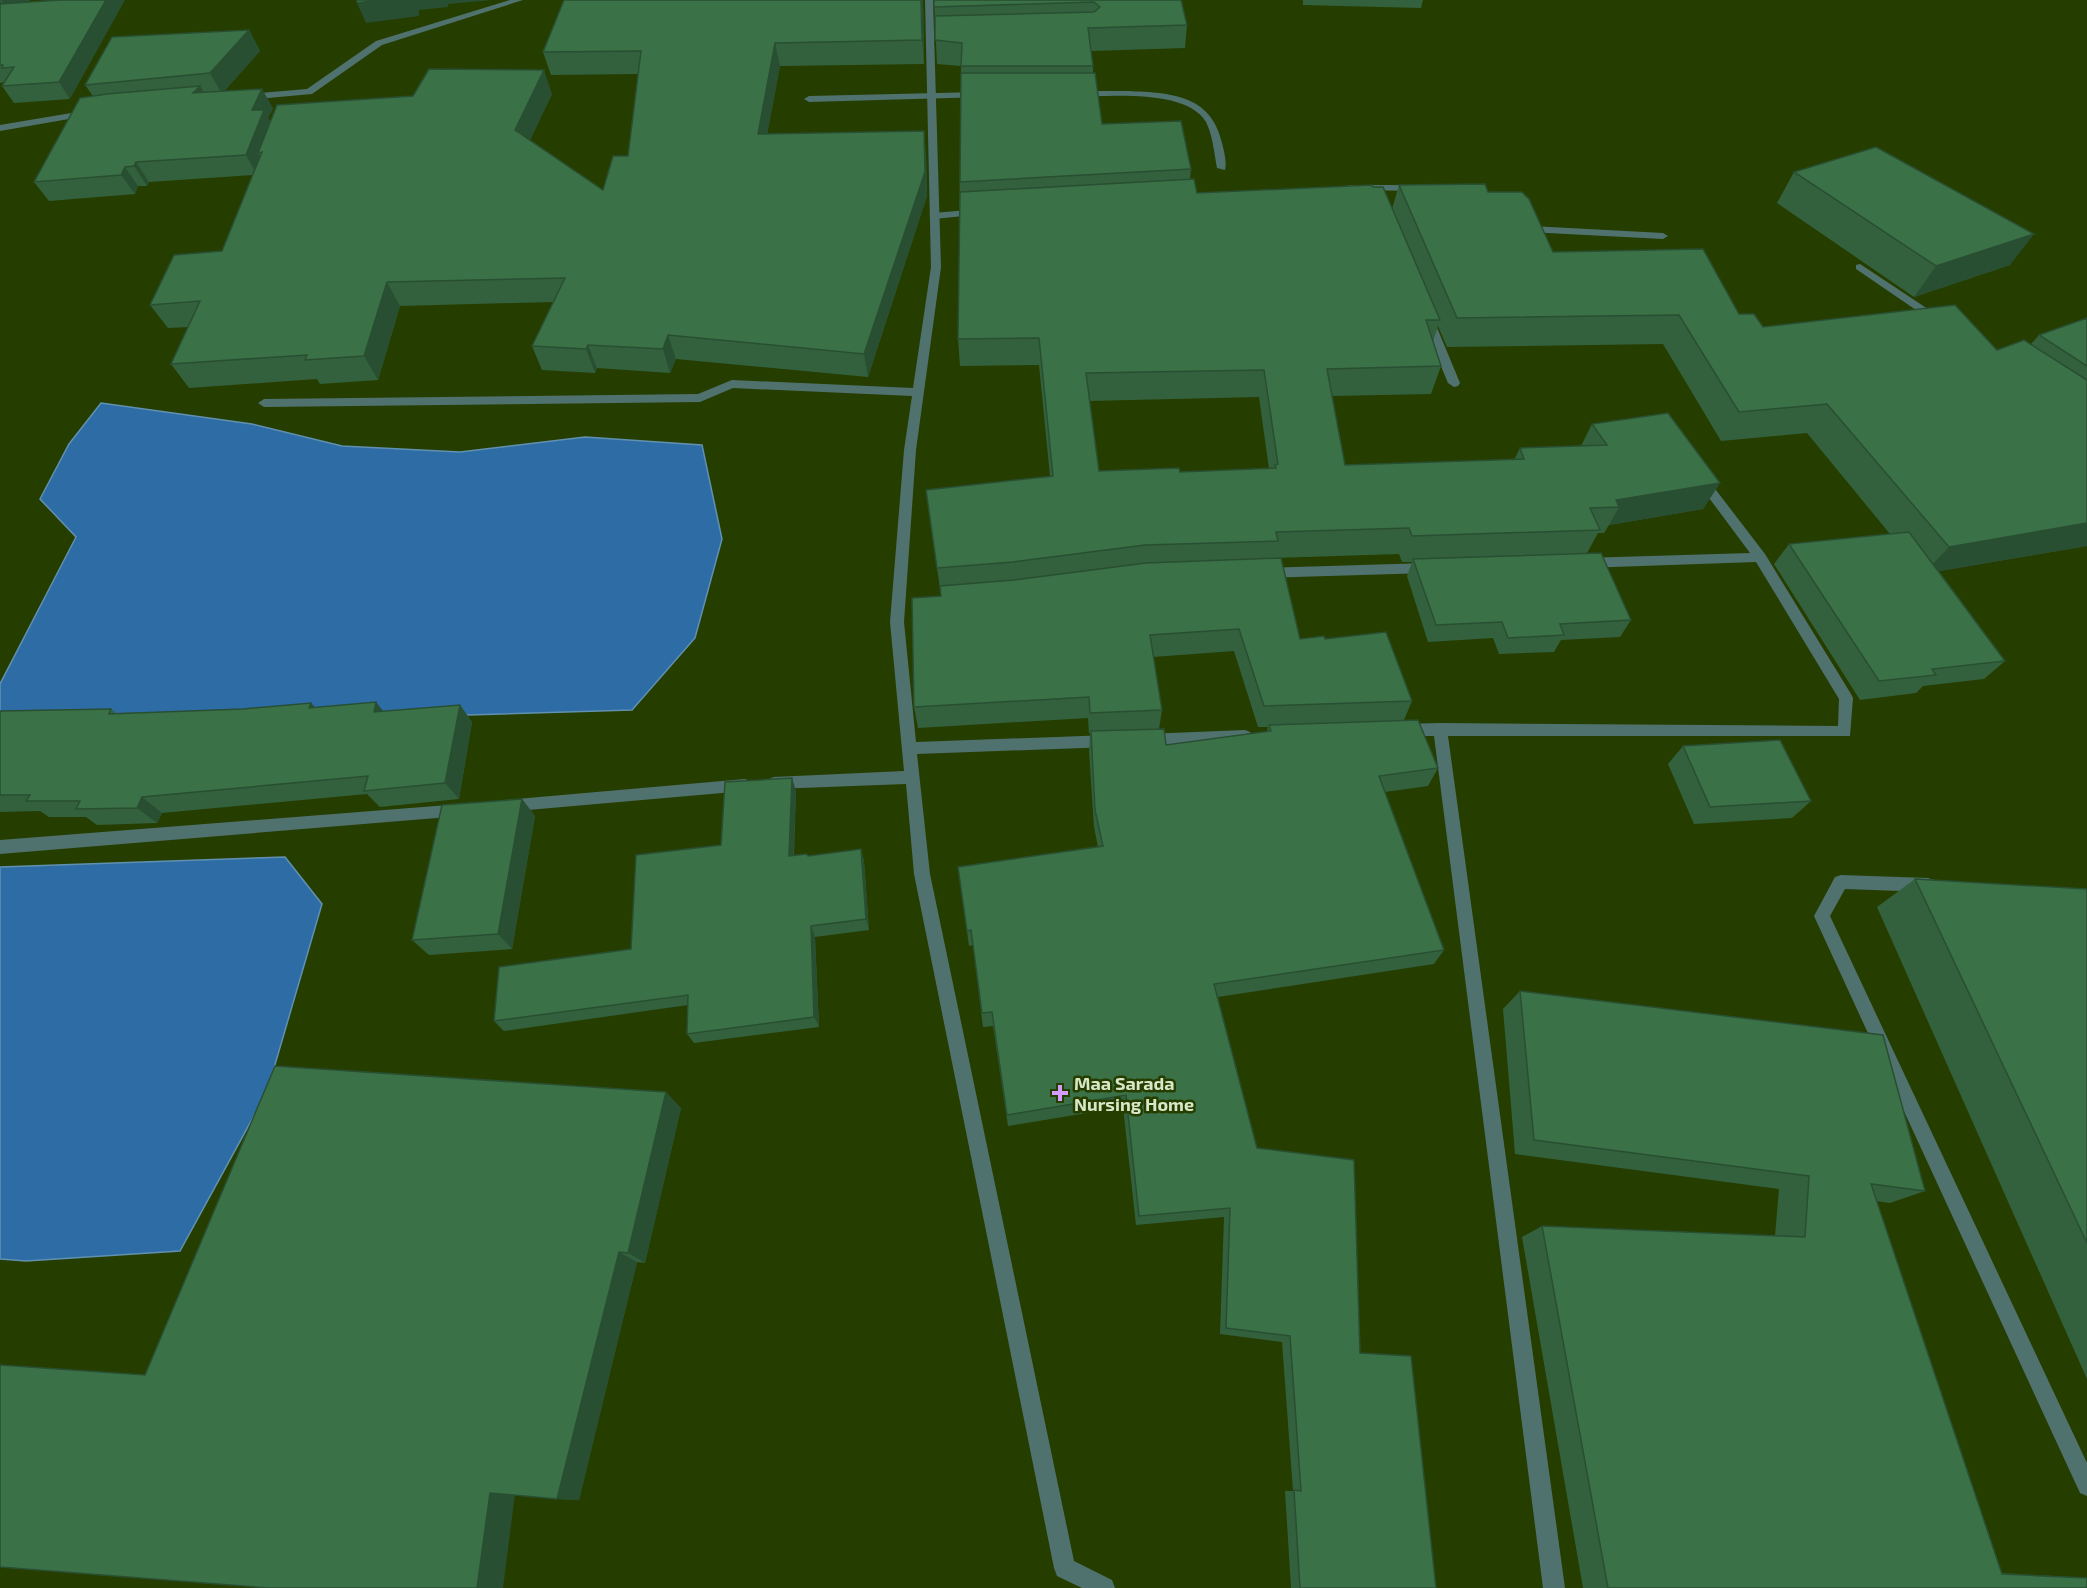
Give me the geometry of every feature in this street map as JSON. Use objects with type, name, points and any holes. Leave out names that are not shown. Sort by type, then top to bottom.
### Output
[{"type":"street","points":[[240,97],[305,97],[379,43],[519,0]]},
{"type":"street","points":[[929,0],[936,35],[933,95],[936,267],[910,450],[905,604],[897,622],[922,874],[1065,1568],[1104,1588]]},
{"type":"street","points":[[1064,94],[1143,94],[1189,104],[1209,119],[1222,168]]},
{"type":"street","points":[[809,99],[995,95]]},
{"type":"street","points":[[0,128],[97,112]]},
{"type":"street","points":[[0,139],[24,124]]},
{"type":"street","points":[[1336,189],[1373,191],[1426,188]]},
{"type":"street","points":[[934,216],[996,211]]},
{"type":"street","points":[[1514,214],[1528,229],[1663,236]]},
{"type":"street","points":[[1860,267],[1949,327]]},
{"type":"street","points":[[1421,306],[1454,383]]},
{"type":"street","points":[[264,403],[700,398],[732,384],[918,392]]},
{"type":"street","points":[[1381,731],[1440,729],[1845,732],[1846,698],[1760,557],[1693,468]]},
{"type":"street","points":[[1570,563],[1760,557]]},
{"type":"street","points":[[1250,574],[1439,567]]},
{"type":"street","points":[[1440,729],[1554,1588]]},
{"type":"street","points":[[909,748],[1263,735]]},
{"type":"street","points":[[0,847],[742,785],[912,777]]},
{"type":"street","points":[[1950,886],[1841,882],[1822,916],[2087,1486]]},
{"type":"water","points":[[101,403],[252,424],[342,446],[460,452],[585,437],[702,445],[722,539],[695,638],[632,710],[0,729],[0,684],[76,537],[40,499],[69,444]]},
{"type":"water","points":[[285,857],[322,904],[267,1092],[180,1251],[26,1261],[0,1259],[0,867]]},
{"type":"building","points":[[0,0],[4,0],[1,4],[106,0],[59,82],[2,86],[14,67],[2,68],[3,65],[0,65]]},
{"type":"building","points":[[357,0],[379,0],[357,3]]},
{"type":"building","points":[[564,0],[921,0],[922,40],[775,43],[758,134],[924,131],[925,172],[864,354],[668,335],[663,349],[588,345],[586,349],[532,346],[565,278],[387,282],[364,356],[305,360],[307,355],[171,364],[200,301],[150,305],[174,255],[222,251],[262,152],[258,153],[277,105],[413,96],[429,69],[544,70],[515,130],[603,190],[613,156],[628,156],[641,51],[543,52]]},
{"type":"building","points":[[934,0],[1181,0],[1187,25],[1088,28],[1093,66],[961,66],[962,43],[935,40],[935,16],[1094,12],[1100,7],[1094,2],[934,7]]},
{"type":"building","points":[[249,30],[210,73],[85,85],[112,37]]},
{"type":"building","points":[[961,73],[1095,73],[1102,124],[1181,121],[1191,169],[960,182]]},
{"type":"building","points":[[200,86],[193,93],[262,89],[252,110],[264,110],[246,155],[136,162],[134,166],[125,167],[121,175],[34,182],[80,98]]},
{"type":"building","points":[[1876,147],[2034,234],[1936,266],[1794,172]]},
{"type":"building","points":[[1194,179],[1197,193],[1372,185],[1383,187],[1440,320],[1426,320],[1441,366],[1327,369],[1345,465],[1524,459],[1520,448],[1607,445],[1592,424],[1668,413],[1720,483],[1616,500],[1619,507],[1590,508],[1600,530],[1412,536],[1409,528],[1276,532],[1278,541],[1145,545],[1013,562],[937,568],[926,490],[1053,476],[1039,338],[958,339],[960,192]],"holes":[[[1264,370],[1278,464],[1275,465],[1276,468],[1180,472],[1179,468],[1099,471],[1086,373]]]},
{"type":"building","points":[[1485,184],[1488,192],[1522,192],[1529,199],[1553,252],[1703,249],[1739,314],[1754,314],[1763,327],[1955,305],[1997,350],[2024,340],[2087,380],[2087,523],[1949,547],[1827,404],[1739,412],[1679,315],[1457,318],[1399,185]]},
{"type":"building","points":[[2087,318],[2087,366],[2039,335]]},
{"type":"building","points":[[1909,532],[2005,661],[1932,669],[1936,675],[1879,681],[1789,544]]},
{"type":"building","points":[[1601,553],[1631,620],[1560,624],[1564,635],[1508,638],[1502,622],[1436,625],[1413,559]]},
{"type":"building","points":[[1281,558],[1300,639],[1324,636],[1325,639],[1386,632],[1412,701],[1264,706],[1239,629],[1150,635],[1162,710],[1090,713],[1089,697],[914,707],[912,598],[941,596],[940,586],[1014,580],[1146,563]]},
{"type":"building","points":[[376,702],[374,712],[460,705],[445,783],[364,791],[368,776],[142,797],[137,808],[76,809],[80,801],[26,801],[30,795],[0,795],[0,711],[111,709],[109,714],[243,709],[311,703],[309,708]]},
{"type":"building","points":[[1418,720],[1438,768],[1379,776],[1444,950],[1214,984],[1257,1148],[1354,1160],[1360,1353],[1411,1356],[1436,1588],[1300,1588],[1294,1490],[1301,1491],[1290,1336],[1226,1328],[1230,1208],[1139,1216],[1126,1095],[1007,1115],[992,1012],[982,1013],[971,930],[967,931],[958,867],[1103,846],[1095,810],[1091,731],[1164,729],[1166,745],[1271,731],[1269,725]]},
{"type":"building","points":[[1780,740],[1811,801],[1710,807],[1683,746]]},
{"type":"building","points":[[792,778],[789,856],[807,854],[808,856],[861,849],[866,919],[811,926],[814,1017],[687,1034],[688,995],[494,1021],[499,967],[631,949],[636,855],[721,845],[725,782]]},
{"type":"building","points":[[522,799],[498,934],[412,940],[442,805]]},
{"type":"building","points":[[1915,879],[2087,889],[2087,1243]]},
{"type":"building","points":[[1520,991],[1883,1035],[1925,1191],[1871,1184],[2002,1574],[2087,1578],[2087,1588],[1608,1588],[1542,1226],[1805,1237],[1809,1176],[1534,1140]]},
{"type":"building","points":[[275,1066],[666,1092],[628,1253],[619,1252],[557,1499],[490,1493],[477,1588],[268,1588],[0,1567],[0,1365],[145,1375]]},
{"type":"place","name":"Maa Sarada Nursing Home","points":[[1060,1093]]}]
